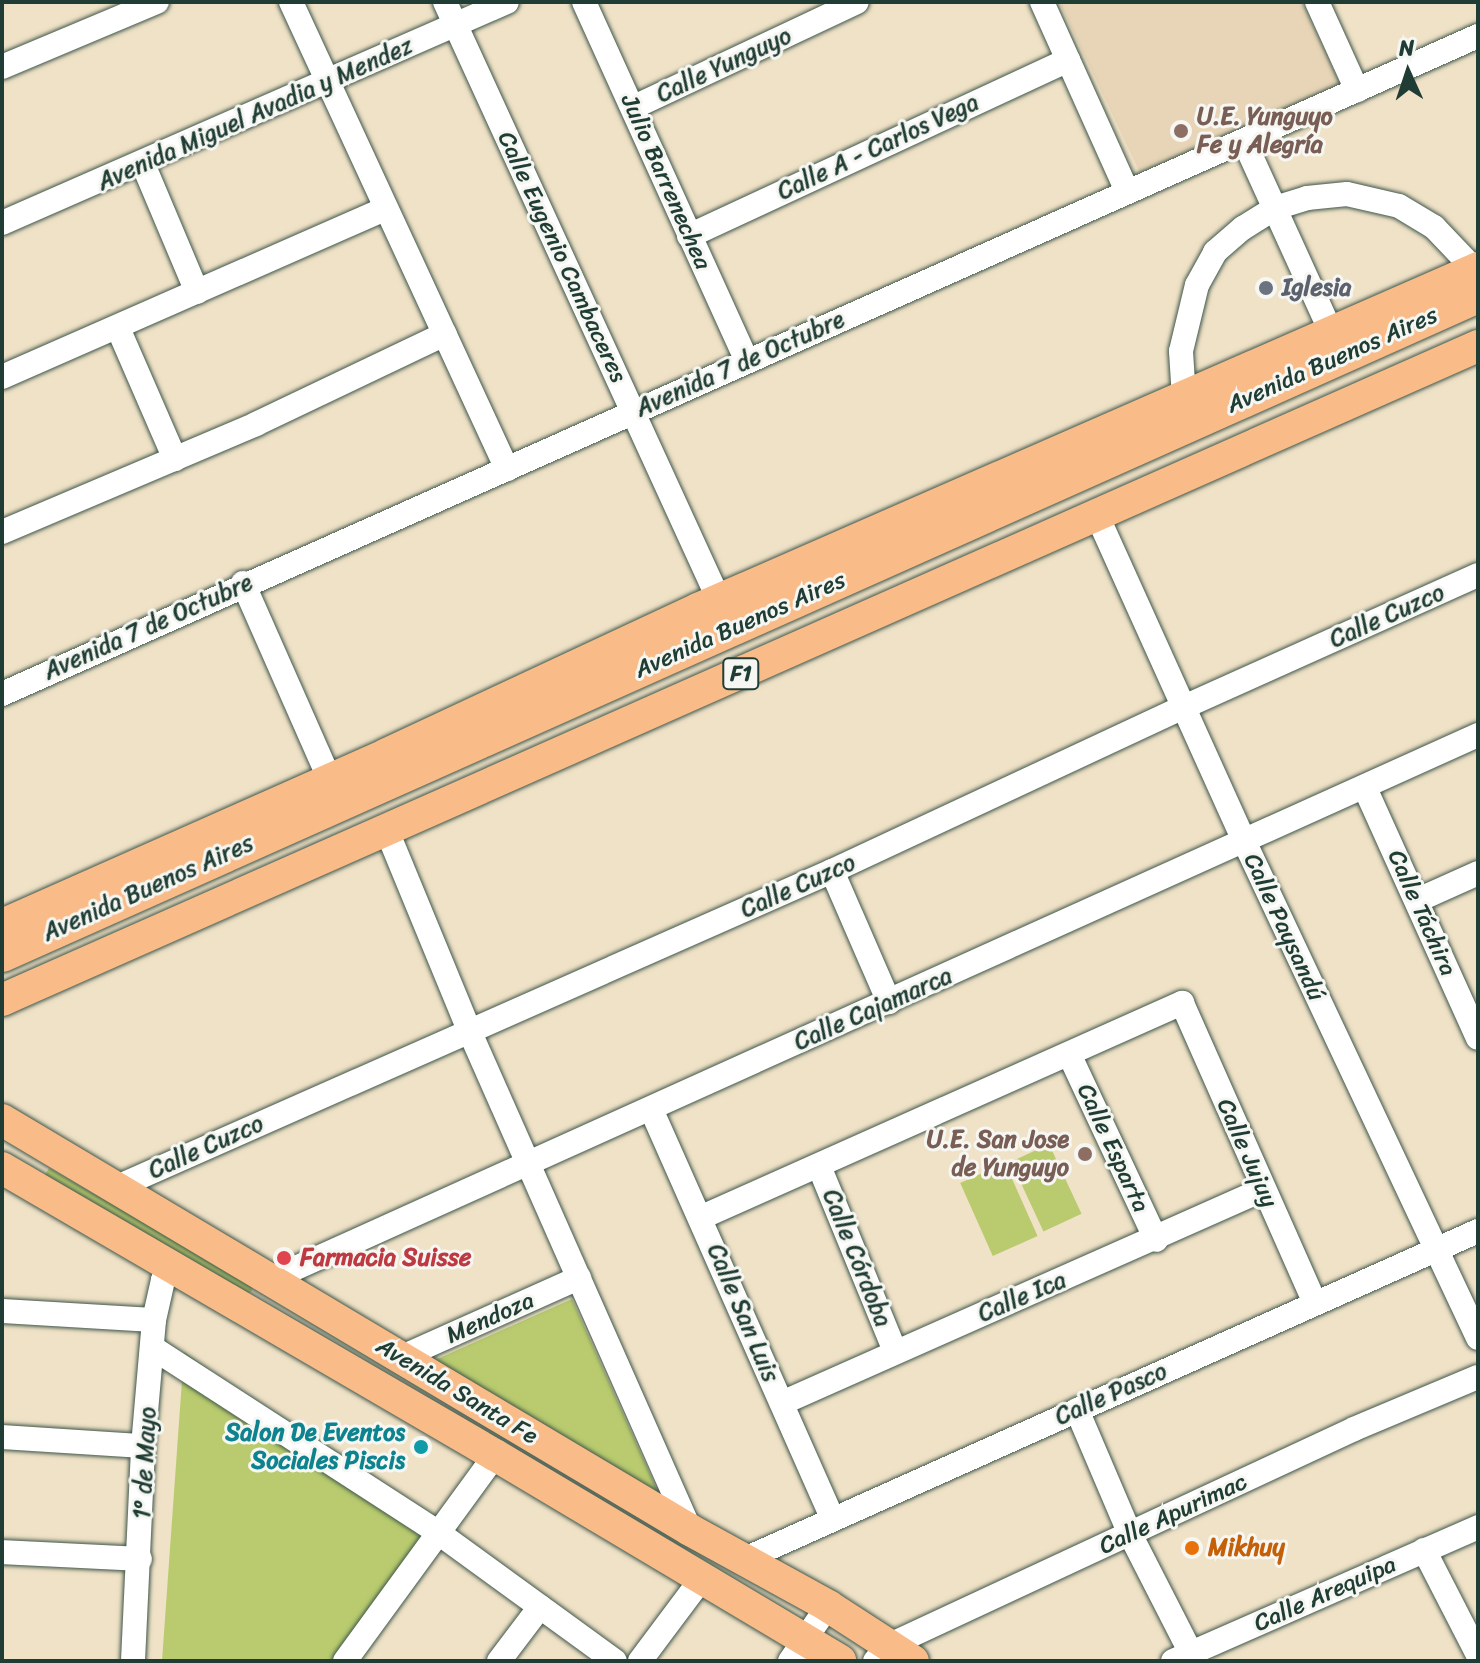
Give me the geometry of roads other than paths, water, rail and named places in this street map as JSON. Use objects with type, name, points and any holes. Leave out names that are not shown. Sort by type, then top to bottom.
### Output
[{"type":"highway","name":"Avenida Buenos Aires","points":[[2,954],[1477,277]]},
{"type":"highway","name":"Avenida Buenos Aires","points":[[2,975],[737,650],[1478,316]]},
{"type":"main road","name":"Avenida Buenos Aires","points":[[2,925],[330,780],[719,600],[1331,332],[1477,277]]},
{"type":"main road","name":"Avenida Buenos Aires","points":[[2,1000],[1478,346]]},
{"type":"main road","name":"Avenida Santa Fe","points":[[2,1120],[267,1281],[402,1357],[690,1530],[828,1606],[892,1656]]},
{"type":"main road","name":"Avenida Santa Fe","points":[[2,1168],[702,1578],[797,1650],[840,1661]]},
{"type":"street","points":[[2,67],[157,2]]},
{"type":"street","points":[[291,2],[507,469]]},
{"type":"street","name":"Calle Eugenio Cambaceres","points":[[445,2],[719,600]]},
{"type":"street","name":"Avenida Miguel Avadia y Mendez","points":[[2,223],[143,164],[507,2]]},
{"type":"street","name":"Julio Barrenechea","points":[[584,2],[747,361]]},
{"type":"street","name":"Calle Yunguyo","points":[[634,107],[820,10],[857,2]]},
{"type":"street","points":[[1042,2],[1127,191]]},
{"type":"street","points":[[1317,2],[1357,90]]},
{"type":"street","name":"Avenida 7 de Octubre","points":[[2,694],[243,583],[507,469],[1478,36]]},
{"type":"street","name":"Calle A - Carlos Vega","points":[[689,236],[1068,60]]},
{"type":"street","points":[[1244,141],[1331,332]]},
{"type":"street","points":[[143,164],[197,292]]},
{"type":"street","points":[[1184,398],[1181,351],[1197,285],[1215,252],[1243,228],[1275,208],[1307,198],[1347,194],[1399,206],[1434,227],[1477,277]]},
{"type":"street","points":[[2,377],[385,209]]},
{"type":"street","points":[[118,328],[175,459]]},
{"type":"street","points":[[2,532],[175,459],[445,334]]},
{"type":"street","name":"Calle Paysandú","points":[[1096,513],[1245,843],[1478,1338]]},
{"type":"street","name":"Calle Cuzco","points":[[115,1188],[832,871],[1184,707],[1478,575]]},
{"type":"street","points":[[243,583],[330,780]]},
{"type":"street","name":"Calle Cajamarca","points":[[267,1281],[1245,843],[1478,735]]},
{"type":"street","name":"Calle Táchira","points":[[1365,788],[1478,1038]]},
{"type":"street","points":[[387,831],[469,1030],[690,1530]]},
{"type":"street","points":[[832,871],[889,1002]]},
{"type":"street","points":[[1418,900],[1478,873]]},
{"type":"street","name":"Calle Jujuy","points":[[1070,1056],[1182,1003],[1262,1190],[1314,1301]]},
{"type":"street","points":[[702,1217],[1070,1056]]},
{"type":"street","name":"Calle Esparta","points":[[1070,1056],[1156,1240]]},
{"type":"street","name":"Calle San Luis","points":[[651,1109],[702,1217],[833,1519]]},
{"type":"street","name":"Calle Córdoba","points":[[819,1166],[895,1351]]},
{"type":"street","name":"Calle Ica","points":[[782,1403],[895,1351],[1156,1240],[1262,1190]]},
{"type":"street","name":"Calle Pasco","points":[[745,1559],[1314,1301],[1478,1231]]},
{"type":"street","name":"1º de Mayo","points":[[133,1661],[143,1446],[154,1320],[163,1280],[171,1268]]},
{"type":"street","name":"Mendoza","points":[[402,1357],[579,1278]]},
{"type":"street","points":[[2,1311],[154,1320]]},
{"type":"street","points":[[153,1348],[440,1534],[615,1661]]},
{"type":"street","name":"Calle Apurimac","points":[[892,1656],[1130,1534],[1354,1429],[1478,1377]]},
{"type":"street","points":[[1077,1410],[1182,1657]]},
{"type":"street","points":[[2,1437],[143,1446]]},
{"type":"street","points":[[345,1661],[495,1455]]},
{"type":"street","name":"Calle Arequipa","points":[[1182,1657],[1478,1527]]},
{"type":"street","points":[[1424,1550],[1478,1655]]},
{"type":"street","points":[[2,1552],[140,1559]]},
{"type":"street","points":[[640,1661],[702,1578]]},
{"type":"street","points":[[797,1650],[828,1606]]},
{"type":"street","points":[[499,1661],[540,1607]]},
{"type":"place","name":"U.E. Yunguyo Fe y Alegría","points":[[1181,131]]},
{"type":"place","name":"Iglesia","points":[[1266,288]]},
{"type":"place","name":"U.E. San Jose de Yunguyo","points":[[1085,1154]]},
{"type":"place","name":"Farmacia Suisse","points":[[284,1258]]},
{"type":"place","name":"Salon De Eventos Sociales Piscis","points":[[421,1447]]},
{"type":"place","name":"Mikhuy","points":[[1192,1548]]}]
